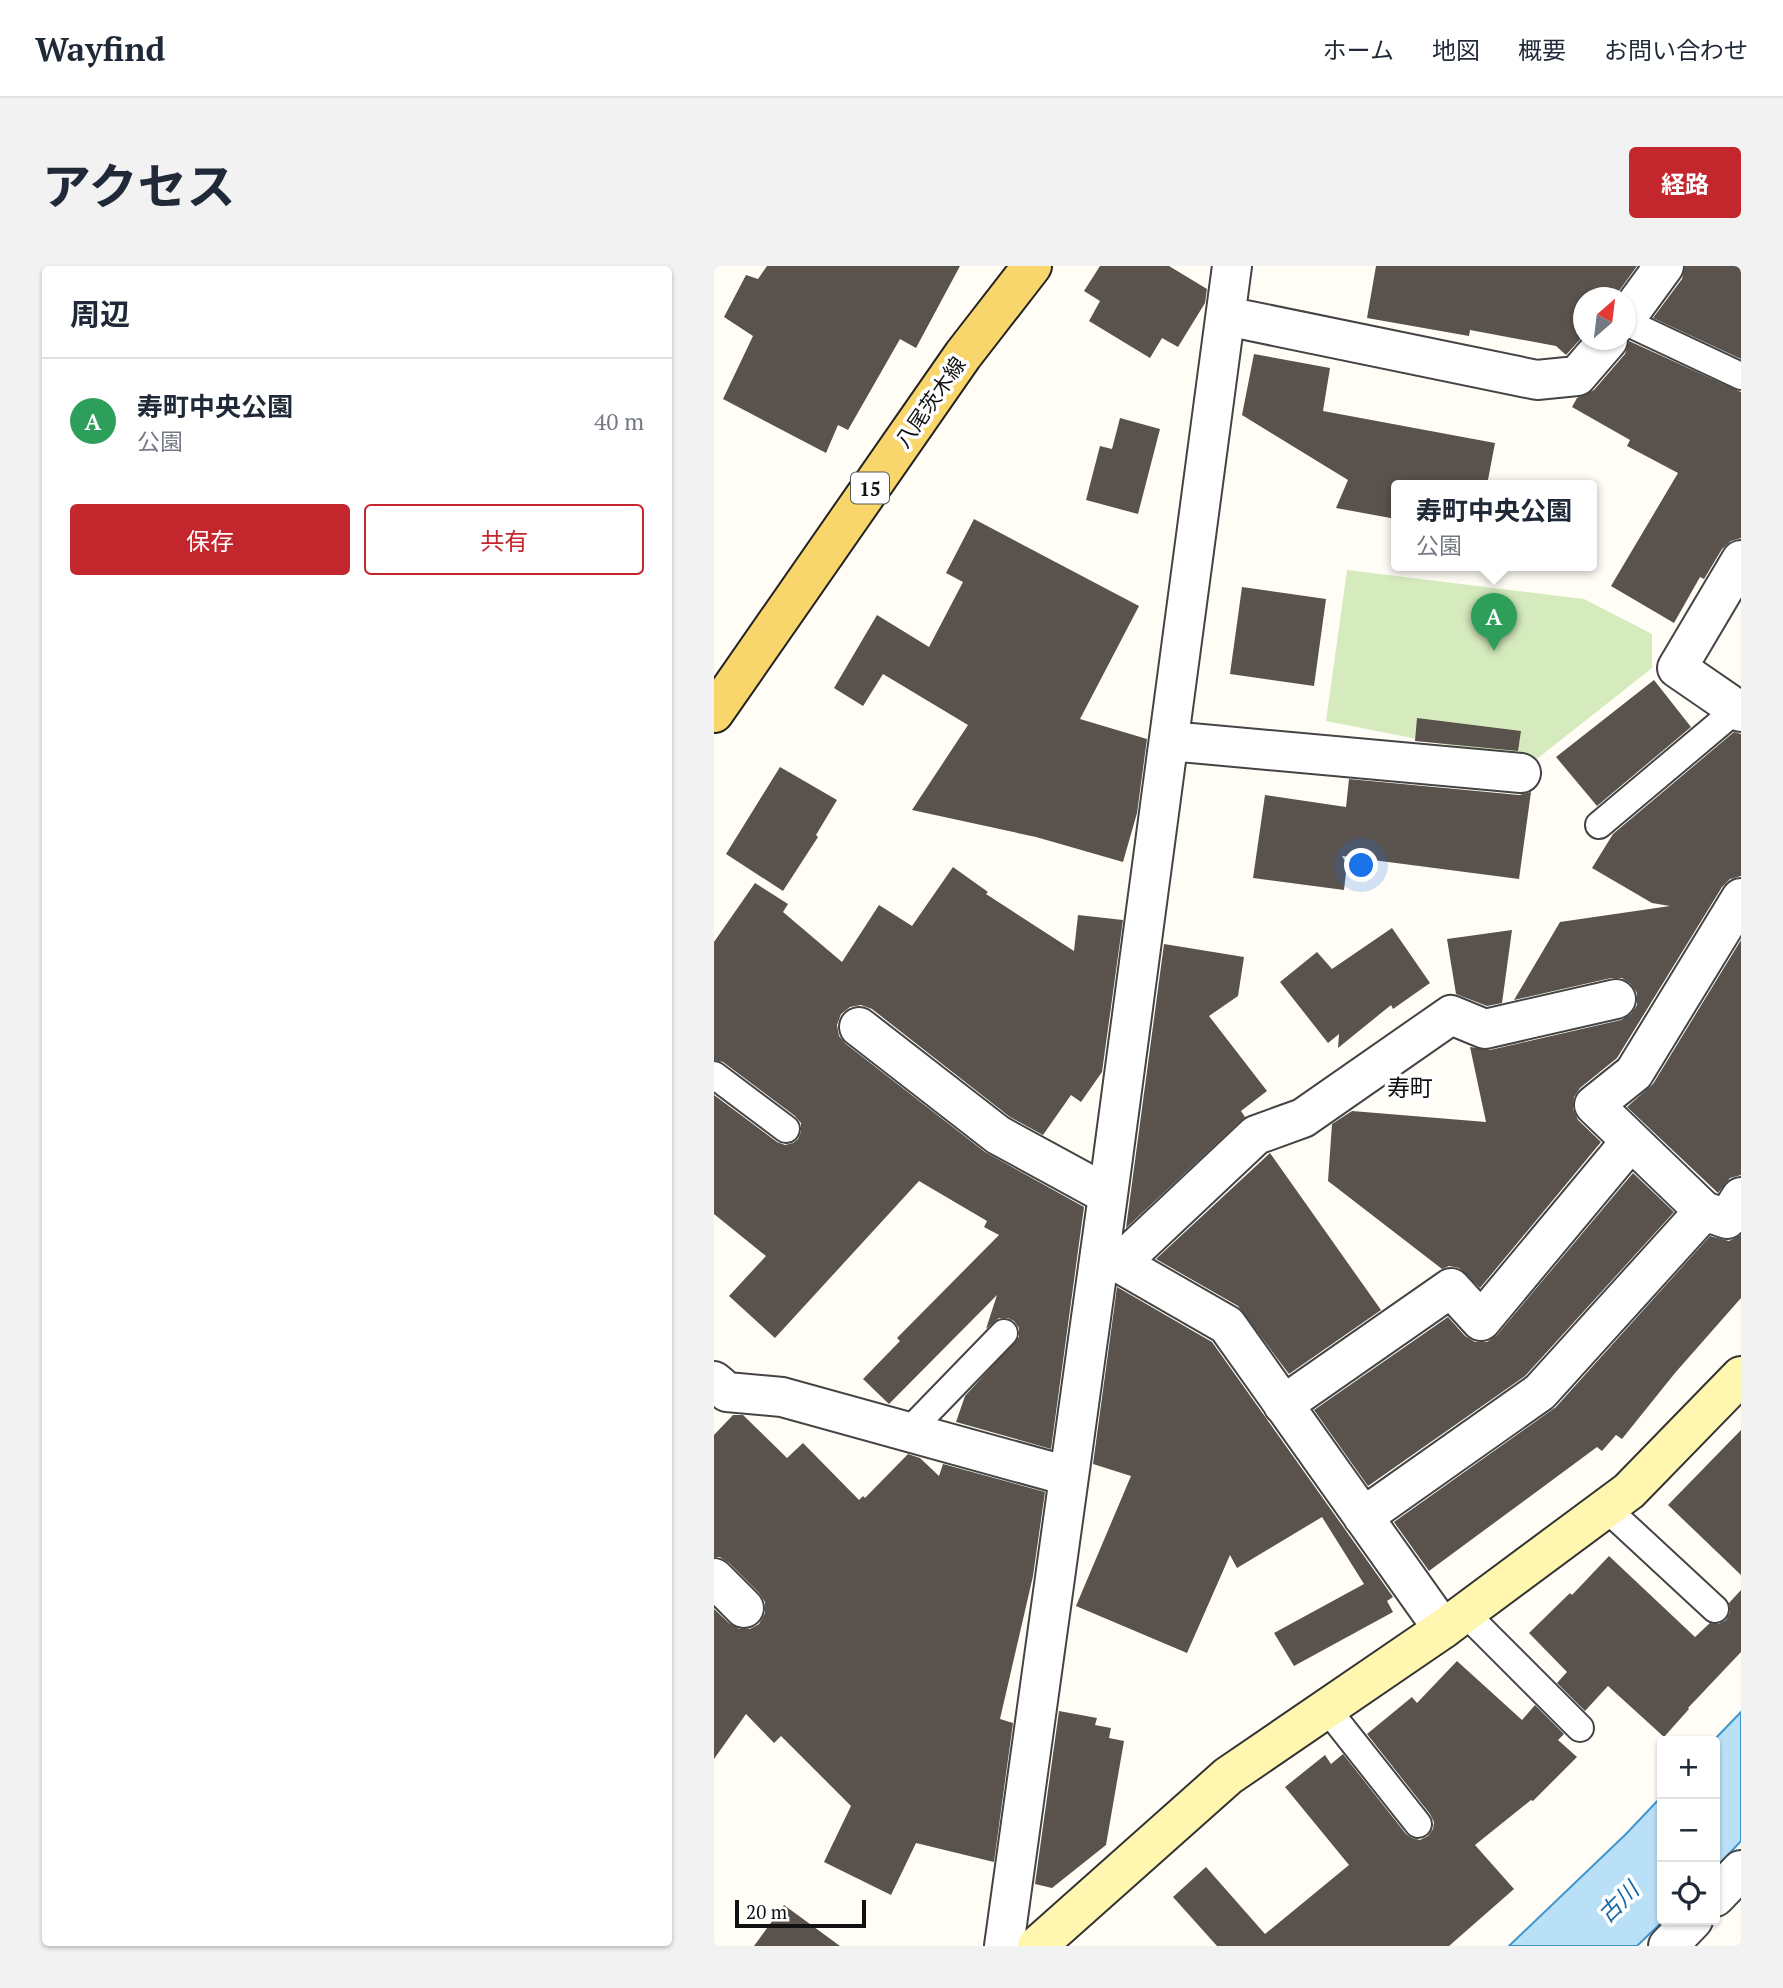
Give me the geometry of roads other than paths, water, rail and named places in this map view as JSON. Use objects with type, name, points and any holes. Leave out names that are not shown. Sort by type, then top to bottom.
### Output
[{"type":"main road","name":"八尾茨木線","points":[[714,713],[963,355],[1032,266]]},
{"type":"street","points":[[1004,1946],[1068,1476],[1110,1258],[1108,1195],[1231,266]]},
{"type":"street","points":[[1636,306],[1664,266]]},
{"type":"street","points":[[1226,316],[1537,380],[1577,376],[1599,350]]},
{"type":"street","points":[[1739,710],[1677,668],[1741,560]]},
{"type":"street","points":[[1169,741],[1521,774]]},
{"type":"street","points":[[1741,898],[1634,1073],[1594,1105],[1704,1211],[1727,1219],[1741,1197]]},
{"type":"street","points":[[1110,1258],[1256,1135],[1303,1118],[1451,1015],[1485,1029],[1616,999]]},
{"type":"street","points":[[859,1027],[998,1135],[1108,1195]]},
{"type":"street","points":[[1283,1405],[1451,1288],[1481,1321],[1631,1141]]},
{"type":"street","points":[[1363,1517],[1540,1392],[1704,1211]]},
{"type":"street","points":[[1110,1258],[1227,1325],[1363,1517],[1454,1621]]},
{"type":"street","points":[[1037,1946],[1228,1776],[1454,1621],[1629,1491],[1741,1376]]},
{"type":"street","points":[[718,1393],[782,1397],[1068,1476]]},
{"type":"street","points":[[714,1578],[744,1608]]},
{"type":"street","points":[[1720,1892],[1741,1870]]},
{"type":"street","points":[[1668,1946],[1688,1925]]},
{"type":"lane","points":[[1636,325],[1741,376]]},
{"type":"lane","points":[[1599,825],[1739,710]]},
{"type":"lane","points":[[714,1075],[786,1129]]},
{"type":"lane","points":[[908,1432],[1004,1333]]},
{"type":"lane","points":[[1606,1508],[1715,1609]]},
{"type":"lane","points":[[1454,1621],[1580,1728]]},
{"type":"lane","points":[[1327,1709],[1418,1824]]},
{"type":"water","points":[[1741,1712],[1741,1841],[1720,1864],[1720,1736],[1718,1736]]},
{"type":"water","name":"古川","points":[[1657,1801],[1659,1925],[1637,1946],[1509,1946]]},
{"type":"place","name":"寿町中央公園","points":[[1494,651]]},
{"type":"district","name":"寿町","points":[[1410,1087]]}]
